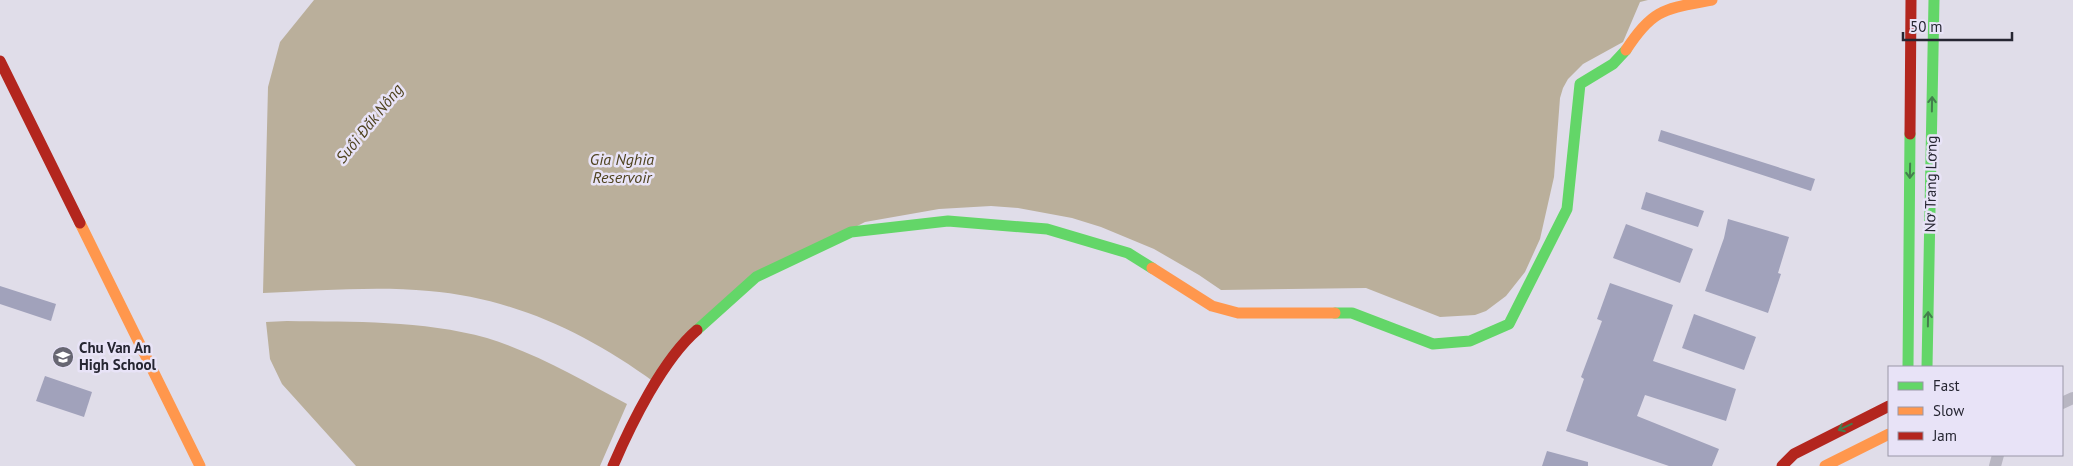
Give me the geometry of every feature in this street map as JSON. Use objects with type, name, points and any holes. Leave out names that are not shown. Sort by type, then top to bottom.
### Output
[{"type":"street","points":[[613,466],[630,426],[682,342],[756,277],[851,232],[948,221],[1047,229],[1128,253],[1212,306],[1238,313],[1352,313],[1433,344],[1470,341],[1509,324],[1567,209],[1580,84],[1589,76],[1613,65],[1630,46],[1643,25],[1658,12],[1712,0]]},
{"type":"street","name":"Nơ Trang Lơng","points":[[1908,0],[1908,366]]},
{"type":"street","name":"Nơ Trang Lơng","points":[[1927,366],[1934,0]]},
{"type":"street","points":[[0,61],[200,466]]},
{"type":"street","points":[[1782,466],[1794,454],[1888,407]]},
{"type":"street","points":[[1825,466],[1888,434]]},
{"type":"water","name":"Gia Nghia Reservoir","points":[[314,0],[1648,0],[1640,2],[1623,42],[1583,64],[1568,79],[1563,88],[1560,98],[1554,177],[1540,239],[1525,272],[1506,296],[1486,311],[1475,315],[1440,317],[1366,288],[1221,290],[1154,249],[1101,227],[1072,218],[1018,208],[991,206],[939,209],[865,222],[746,283],[654,382],[629,364],[576,334],[548,321],[490,301],[429,291],[388,289],[263,293],[268,87],[280,42]]},
{"type":"water","points":[[266,322],[413,325],[462,332],[487,338],[541,359],[627,404],[600,466],[356,466],[282,384],[270,359]]},
{"type":"building","points":[[1661,130],[1815,179],[1811,191],[1658,141]]},
{"type":"building","points":[[1646,192],[1704,211],[1698,227],[1641,209]]},
{"type":"building","points":[[1728,219],[1789,237],[1778,273],[1781,274],[1768,313],[1705,291],[1724,238]]},
{"type":"building","points":[[1626,224],[1693,249],[1680,283],[1613,258]]},
{"type":"building","points":[[1610,283],[1673,305],[1653,361],[1736,389],[1726,421],[1645,395],[1637,416],[1719,449],[1712,466],[1669,466],[1566,431],[1584,379],[1581,377],[1602,321],[1597,319]]},
{"type":"building","points":[[0,286],[56,304],[51,321],[0,304]]},
{"type":"building","points":[[1694,314],[1756,337],[1744,370],[1682,348]]},
{"type":"building","points":[[45,376],[92,392],[84,417],[36,401]]},
{"type":"building","points":[[1547,451],[1588,462],[1588,466],[1542,466]]},
{"type":"traffic: fast","points":[[1927,366],[1934,0]]},
{"type":"traffic: fast","points":[[1335,313],[1352,313],[1433,344],[1470,341],[1509,324],[1567,209],[1580,84],[1613,64],[1626,50]]},
{"type":"traffic: fast","points":[[1908,366],[1910,134]]},
{"type":"traffic: fast","points":[[697,330],[756,277],[851,232],[948,221],[1047,229],[1128,253],[1152,268]]},
{"type":"traffic: slow","points":[[1626,50],[1644,26],[1653,18],[1671,9],[1712,0]]},
{"type":"traffic: slow","points":[[80,223],[200,466]]},
{"type":"traffic: slow","points":[[1152,268],[1212,306],[1238,313],[1335,313]]},
{"type":"traffic: slow","points":[[1825,466],[1888,434]]},
{"type":"traffic: jam","points":[[1910,134],[1911,0]]},
{"type":"traffic: jam","points":[[0,61],[80,223]]},
{"type":"traffic: jam","points":[[613,466],[629,431],[660,375],[684,342],[697,330]]},
{"type":"traffic: jam","points":[[1782,466],[1794,454],[1888,407]]},
{"type":"place","name":"Chu Van An High School","points":[[63,357]]},
{"type":"water label","name":"Suối Đắk Nông","points":[[369,123]]}]
